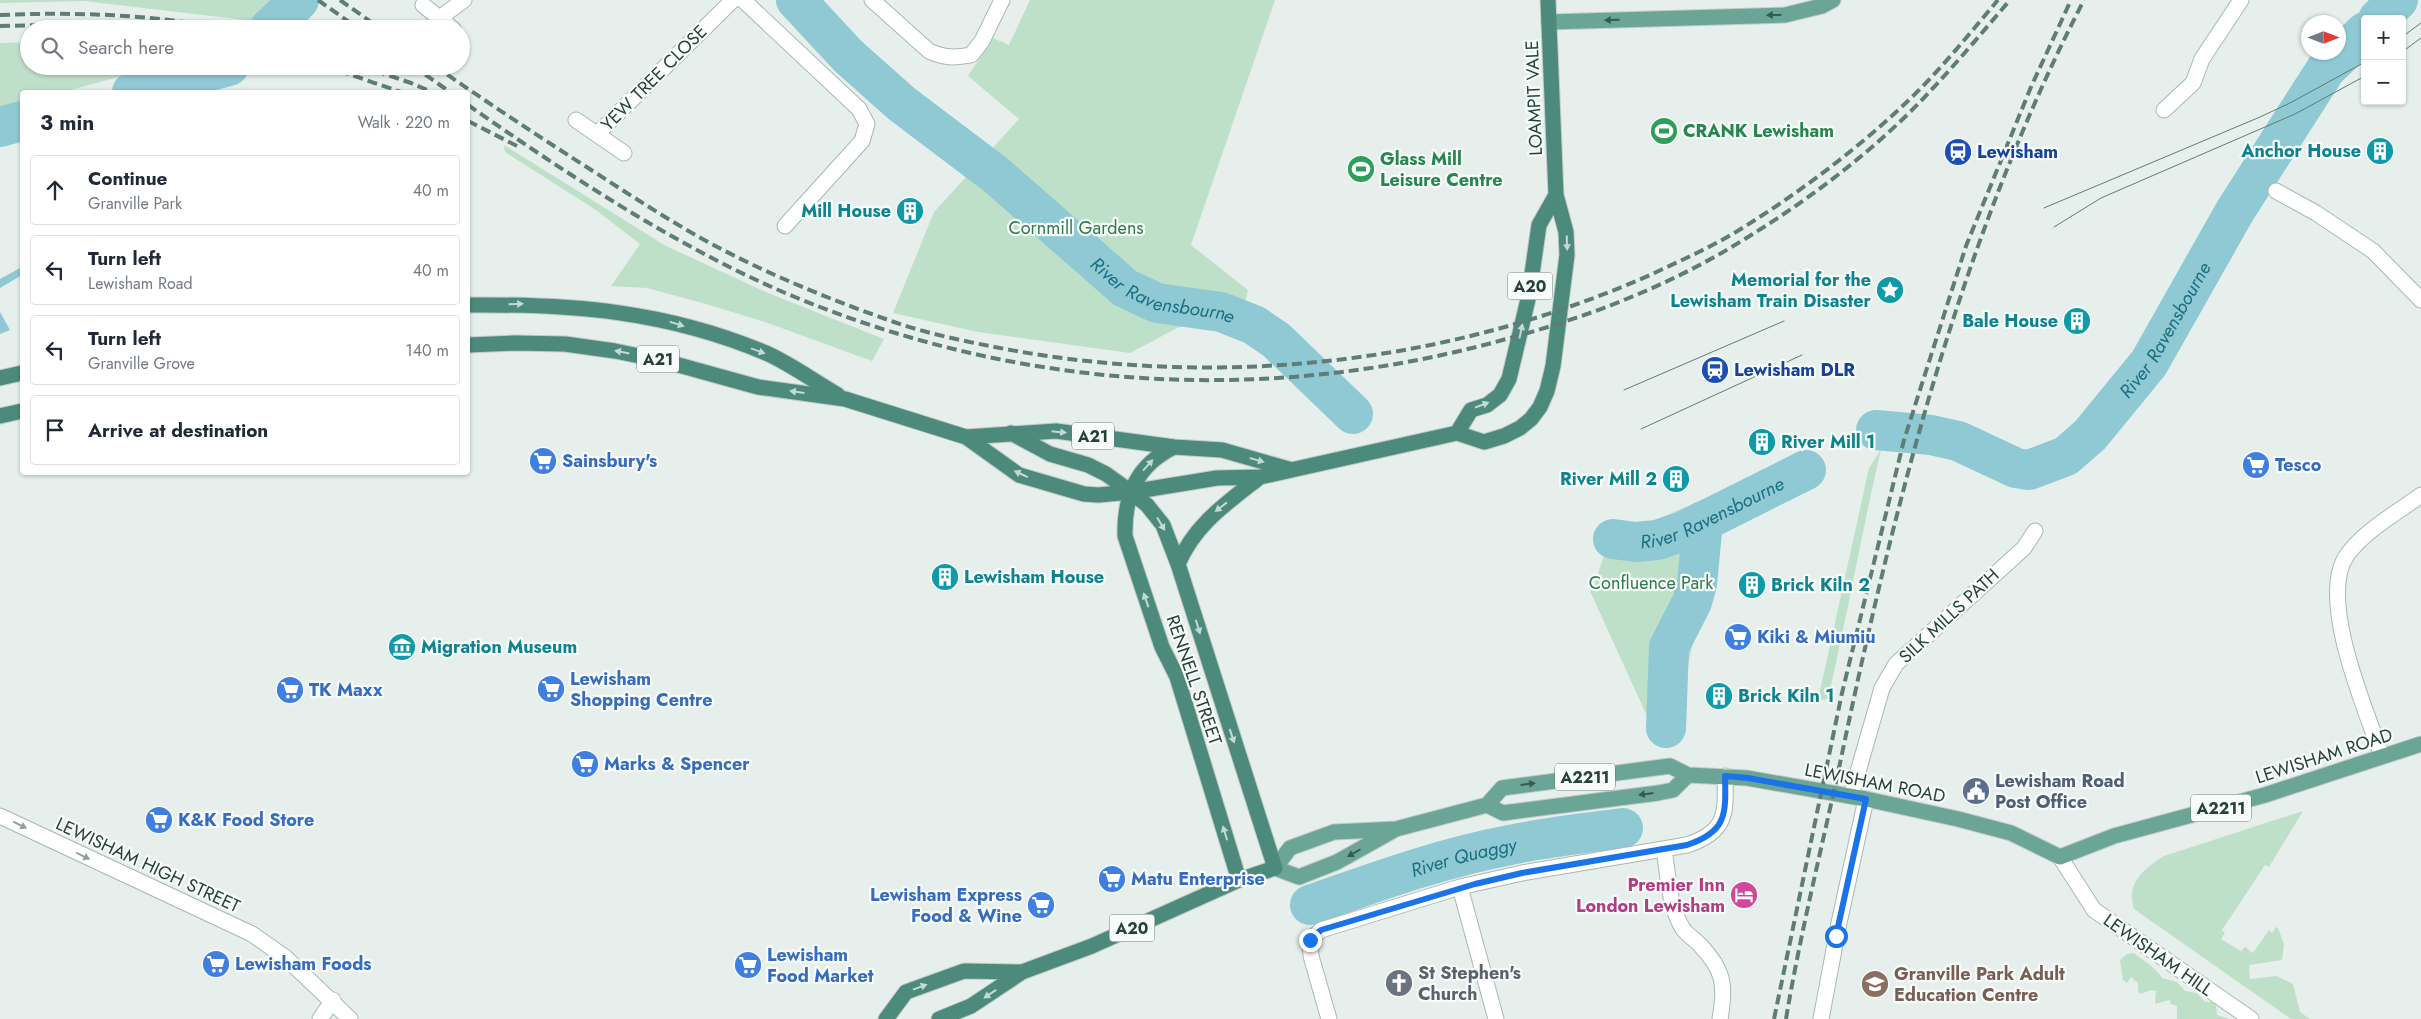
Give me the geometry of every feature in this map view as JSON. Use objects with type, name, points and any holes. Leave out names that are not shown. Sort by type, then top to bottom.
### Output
[{"type":"highway","name":"LOAMPIT VALE","points":[[1457,433],[1484,442],[1504,436],[1520,428],[1531,419],[1547,391],[1556,348],[1567,255],[1566,232],[1556,195],[1548,0]]},
{"type":"highway","name":"A20","points":[[1457,433],[1471,410],[1487,405],[1500,395],[1509,379],[1529,295],[1539,225],[1556,195]]},
{"type":"highway","name":"A21","points":[[470,305],[571,306],[614,310],[657,318],[767,354],[845,399]]},
{"type":"highway","name":"A21","points":[[470,345],[565,344],[615,351],[664,360],[758,387],[845,399],[966,437],[1019,475],[1084,494],[1131,492],[1217,478],[1260,477]]},
{"type":"highway","points":[[0,378],[20,374]]},
{"type":"highway","points":[[0,416],[20,411]]},
{"type":"highway","name":"A21","points":[[966,437],[1056,430],[1174,447]]},
{"type":"highway","name":"A21","points":[[1011,433],[1050,454],[1088,465],[1106,474],[1131,492]]},
{"type":"highway","points":[[1178,564],[1185,548],[1202,524],[1260,477],[1457,433]]},
{"type":"highway","points":[[1174,447],[1222,450],[1296,469]]},
{"type":"highway","name":"RENNELL STREET","points":[[1174,447],[1157,455],[1146,466],[1131,492],[1125,521],[1126,536],[1162,646],[1176,677],[1239,880]]},
{"type":"highway","name":"RENNELL STREET","points":[[1131,492],[1147,505],[1163,524],[1178,564],[1275,868]]},
{"type":"highway","name":"A20","points":[[939,1019],[971,1006],[1022,972],[1092,946],[1239,880],[1275,868]]},
{"type":"highway","name":"A20","points":[[886,1019],[906,992],[964,971],[1022,972]]},
{"type":"main road","points":[[1549,22],[1785,15],[1822,6],[1833,0]]},
{"type":"main road","name":"LEWISHAM ROAD","points":[[1396,828],[1337,862],[1299,877],[1275,868],[1290,848],[1334,832],[1396,828],[1487,804],[1502,788],[1670,766],[1688,775],[1725,776],[1851,796],[1958,819],[2011,833],[2060,857],[2114,836],[2265,795],[2421,744]]},
{"type":"main road","name":"A2211","points":[[1487,804],[1503,813],[1658,793],[1673,790],[1688,775]]},
{"type":"street","points":[[441,17],[464,0]]},
{"type":"street","name":"YEW TREE CLOSE","points":[[597,134],[733,0]]},
{"type":"street","points":[[743,0],[859,110],[867,124],[862,141],[785,226]]},
{"type":"street","points":[[872,0],[929,50],[938,55],[954,59],[971,55],[982,41],[1002,0]]},
{"type":"street","points":[[2164,110],[2193,83],[2202,59],[2241,0]]},
{"type":"street","points":[[423,5],[444,20]]},
{"type":"street","name":"YEW TREE CLOSE","points":[[576,120],[624,153]]},
{"type":"street","points":[[2276,190],[2316,213],[2373,251],[2421,300]]},
{"type":"street","points":[[2382,756],[2344,643],[2338,610],[2338,581],[2347,556],[2353,549],[2365,537],[2421,495]]},
{"type":"street","name":"SILK MILLS PATH","points":[[1851,796],[1882,688],[1896,664],[2024,548],[2035,532]]},
{"type":"street","points":[[1329,1019],[1311,956],[1310,940],[1321,930],[1460,888],[1522,873],[1687,845],[1712,835],[1723,817],[1726,802],[1725,776]]},
{"type":"street","points":[[1821,1019],[1846,889],[1866,799]]},
{"type":"street","name":"LEWISHAM HIGH STREET","points":[[0,816],[252,934],[277,951],[333,1000],[350,1019]]},
{"type":"street","points":[[1664,849],[1677,916],[1684,930],[1709,955],[1719,970],[1724,985],[1720,1019]]},
{"type":"street","name":"LEWISHAM HILL","points":[[2060,857],[2094,910],[2251,1019]]},
{"type":"street","points":[[1460,888],[1496,1019]]},
{"type":"street","points":[[320,1019],[333,1000]]},
{"type":"green space","points":[[0,0],[283,0],[264,20],[245,20],[84,1],[0,3]]},
{"type":"green space","name":"Cornmill Gardens","points":[[1030,0],[1275,0],[1191,245],[1248,290],[1244,306],[1177,328],[1130,353],[978,332],[893,313],[934,212],[1019,119],[968,76],[993,38],[1009,45]]},
{"type":"green space","points":[[20,42],[20,75],[126,75],[70,90],[20,90],[20,104],[0,109],[0,43]]},
{"type":"green space","points":[[504,145],[666,246],[768,293],[884,339],[872,361],[765,322],[706,304],[647,288],[611,286],[640,244],[596,210],[505,152]]},
{"type":"green space","points":[[1881,449],[1828,699],[1818,700],[1869,468]]},
{"type":"green space","name":"Confluence Park","points":[[1704,499],[1718,528],[1674,730],[1651,725],[1590,591],[1597,588],[1595,583],[1609,540]]},
{"type":"green space","points":[[2303,811],[2269,867],[2265,865],[2222,930],[2225,933],[2221,939],[2241,951],[2245,947],[2253,953],[2269,930],[2272,933],[2276,927],[2278,928],[2284,944],[2282,960],[2249,965],[2250,979],[2277,976],[2293,984],[2300,1012],[2310,1019],[2291,1019],[2134,909],[2132,892],[2134,885],[2143,872],[2164,856]]},
{"type":"green space","points":[[2134,953],[2152,967],[2162,978],[2177,982],[2185,991],[2197,993],[2205,1002],[2213,1002],[2216,1005],[2217,1015],[2229,1019],[2177,1019],[2177,1006],[2171,1004],[2170,1000],[2155,1004],[2156,991],[2151,990],[2140,994],[2138,983],[2131,977],[2127,983],[2123,980],[2120,960],[2127,954]]},
{"type":"water","points":[[20,268],[20,276],[0,288],[0,279]]},
{"type":"water","points":[[0,312],[10,330],[0,334]]},
{"type":"waterway","name":"River Ravensbourne","points":[[278,20],[299,0]]},
{"type":"waterway","name":"River Ravensbourne","points":[[796,0],[848,56],[902,104],[996,175],[1125,288],[1157,303],[1221,312],[1254,325],[1276,340],[1353,414]]},
{"type":"waterway","name":"River Ravensbourne","points":[[2382,15],[2398,0]]},
{"type":"waterway","name":"River Ravensbourne","points":[[1876,430],[1931,435],[1958,441],[2016,468],[2029,470],[2066,456],[2090,435],[2149,363],[2235,211],[2326,69],[2361,36]]},
{"type":"waterway","name":"River Ravensbourne","points":[[139,90],[195,75]]},
{"type":"waterway","name":"River Ravensbourne","points":[[0,127],[20,122]]},
{"type":"waterway","name":"River Ravensbourne","points":[[1613,539],[1636,542],[1657,540],[1684,531],[1806,470]]},
{"type":"waterway","name":"River Quaggy","points":[[1666,728],[1669,647],[1692,602],[1697,584],[1703,521]]},
{"type":"waterway","name":"River Quaggy","points":[[1310,905],[1409,871],[1484,850],[1566,835],[1623,828]]},
{"type":"tram line","points":[[2406,34],[2421,23]]},
{"type":"tram line","points":[[2406,49],[2421,38]]},
{"type":"tram line","points":[[2044,208],[2260,117],[2361,64]]},
{"type":"tram line","points":[[2054,227],[2101,198],[2295,114],[2361,78]]},
{"type":"tram line","points":[[1624,390],[1784,321]]},
{"type":"tram line","points":[[1641,429],[1802,355]]},
{"type":"railway","points":[[318,0],[346,20]]},
{"type":"railway","points":[[340,0],[368,20]]},
{"type":"railway","points":[[448,75],[555,147],[694,234],[776,276],[870,314],[963,341],[1086,361],[1169,367],[1251,367],[1333,360],[1415,348],[1495,330],[1573,305],[1650,275],[1698,252],[1733,234],[1766,213],[1872,134],[1934,75],[1998,0]]},
{"type":"railway","points":[[470,106],[594,189],[683,242],[774,288],[820,307],[905,336],[992,358],[1079,372],[1166,379],[1254,379],[1342,372],[1430,358],[1517,336],[1577,318],[1636,295],[1693,268],[1770,223],[1858,159],[1918,104],[2010,0]]},
{"type":"railway","points":[[1774,1019],[1842,693],[1904,440],[1966,246],[2031,87],[2071,0]]},
{"type":"railway","points":[[1786,1019],[1804,925],[1860,669],[1908,473],[1936,375],[1966,279],[2001,184],[2040,91],[2084,0]]},
{"type":"railway","points":[[0,15],[85,14],[169,20]]},
{"type":"railway","points":[[0,26],[20,26]]},
{"type":"railway","points":[[351,75],[395,90]]},
{"type":"railway","points":[[387,75],[427,90]]},
{"type":"railway","points":[[426,75],[447,90]]},
{"type":"railway","points":[[470,122],[521,148]]},
{"type":"place","name":"CRANK Lewisham","points":[[1664,131]]},
{"type":"place","name":"Anchor House","points":[[2380,151]]},
{"type":"place","name":"Lewisham","points":[[1958,152]]},
{"type":"place","name":"Glass Mill Leisure Centre","points":[[1361,169]]},
{"type":"place","name":"Mill House","points":[[910,211]]},
{"type":"place","name":"Memorial for the Lewisham Train Disaster","points":[[1890,290]]},
{"type":"place","name":"Bale House","points":[[2077,321]]},
{"type":"place","name":"Lewisham DLR","points":[[1715,370]]},
{"type":"place","name":"River Mill 1","points":[[1762,442]]},
{"type":"place","name":"Sainsbury's","points":[[543,461]]},
{"type":"place","name":"Tesco","points":[[2256,465]]},
{"type":"place","name":"River Mill 2","points":[[1676,479]]},
{"type":"place","name":"Lewisham House","points":[[945,577]]},
{"type":"place","name":"Brick Kiln 2","points":[[1752,585]]},
{"type":"place","name":"Kiki & Miumiu","points":[[1738,637]]},
{"type":"place","name":"Migration Museum","points":[[402,647]]},
{"type":"place","name":"Lewisham Shopping Centre","points":[[551,689]]},
{"type":"place","name":"TK Maxx","points":[[290,690]]},
{"type":"place","name":"Brick Kiln 1","points":[[1719,696]]},
{"type":"place","name":"Marks & Spencer","points":[[585,764]]},
{"type":"place","name":"Lewisham Road Post Office","points":[[1976,791]]},
{"type":"place","name":"K&K Food Store","points":[[159,820]]},
{"type":"place","name":"Matu Enterprise","points":[[1112,879]]},
{"type":"place","name":"Premier Inn London Lewisham","points":[[1744,895]]},
{"type":"place","name":"Lewisham Express Food & Wine","points":[[1041,905]]},
{"type":"place","name":"Lewisham Foods","points":[[216,964]]},
{"type":"place","name":"Lewisham Food Market","points":[[748,965]]},
{"type":"place","name":"St Stephen's Church","points":[[1399,983]]},
{"type":"place","name":"Granville Park Adult Education Centre","points":[[1875,984]]},
{"type":"route","points":[[1310,940],[1321,930],[1460,888],[1522,873],[1687,845],[1704,839],[1712,835],[1723,817],[1726,802],[1725,776],[1748,778],[1866,799],[1836,936]]}]
